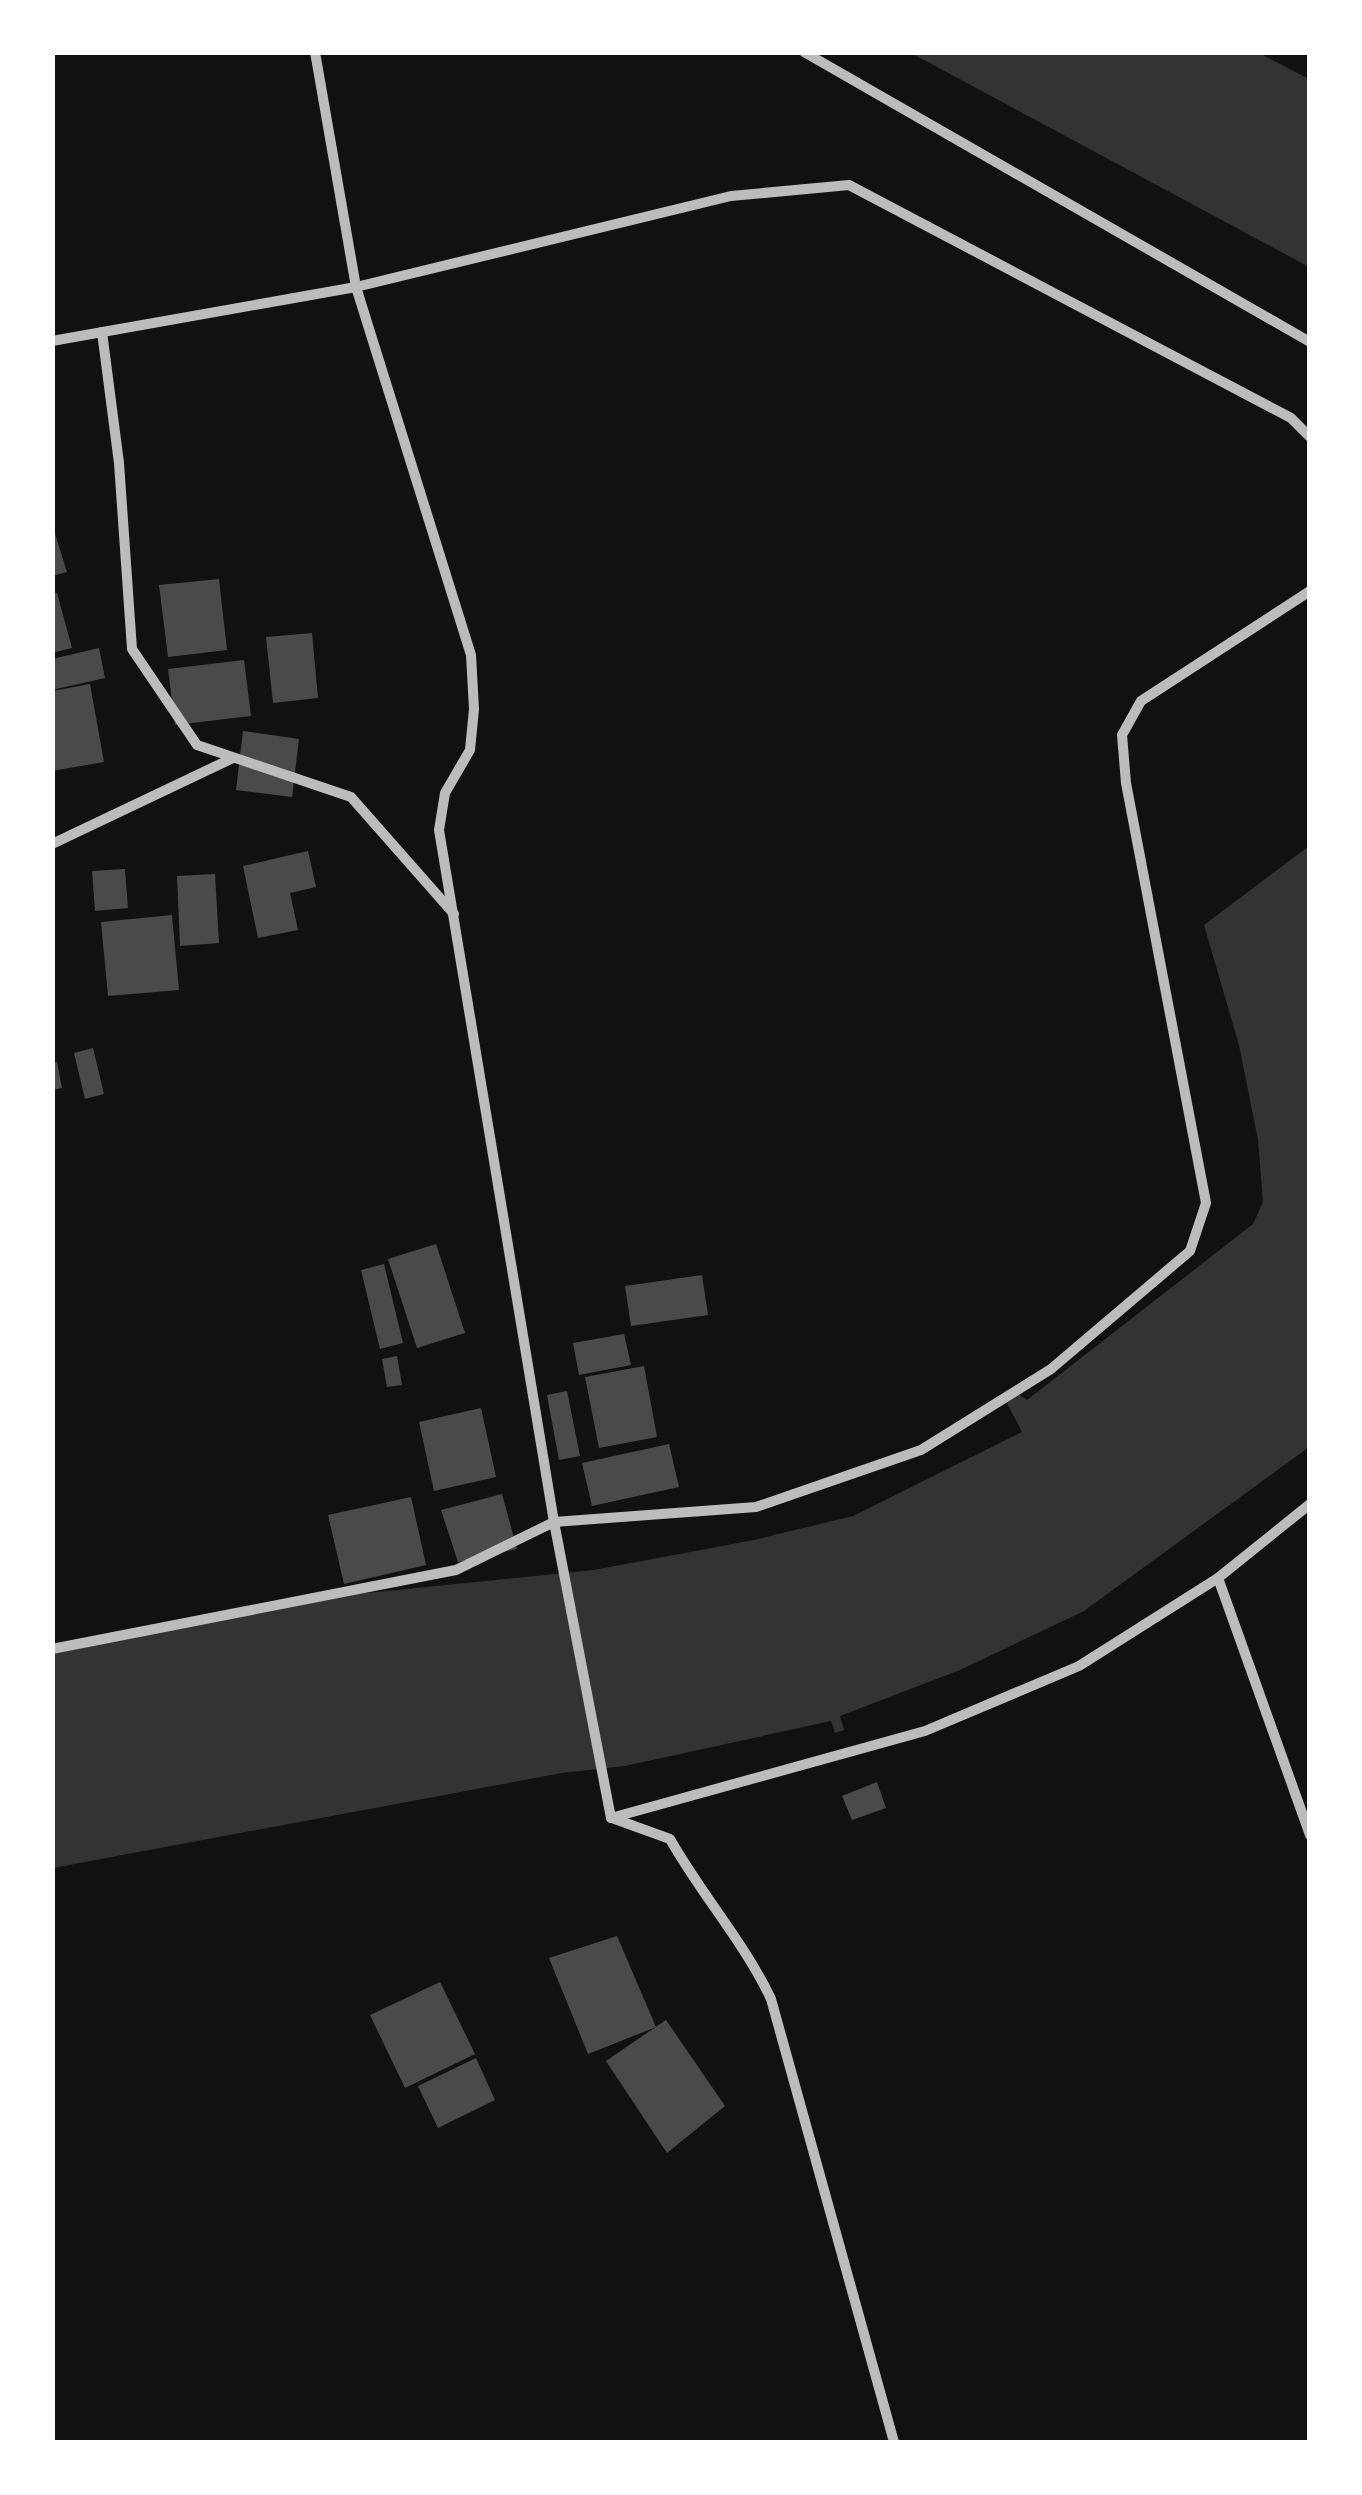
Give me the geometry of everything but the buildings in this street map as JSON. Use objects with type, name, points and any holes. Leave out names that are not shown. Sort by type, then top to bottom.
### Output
[{"type":"street","points":[[315,52],[356,286],[471,655],[474,710],[470,750],[445,792],[440,830],[554,1522],[611,1818]]},
{"type":"street","points":[[804,52],[1310,342]]},
{"type":"street","points":[[52,341],[356,286],[731,196],[849,185],[1290,418],[1310,437]]},
{"type":"street","points":[[102,332],[118,463],[132,649],[197,745],[350,797],[455,915]]},
{"type":"street","points":[[52,1649],[456,1570],[554,1522],[756,1507],[921,1450],[1051,1370],[1190,1251],[1206,1203],[1126,784],[1122,735],[1141,701],[1310,592]]},
{"type":"street","points":[[52,844],[234,757]]},
{"type":"street","points":[[611,1818],[925,1730],[1079,1666],[1218,1578],[1310,1504]]},
{"type":"street","points":[[1218,1578],[1310,1835]]},
{"type":"street","points":[[611,1818],[670,1839],[690,1876],[755,1966],[772,1999],[894,2442]]},
{"type":"shaded area","points":[[911,53],[1259,53],[1309,79],[1309,267]]},
{"type":"shaded area","points":[[1309,846],[1309,1447],[1084,1611],[960,1670],[840,1716],[844,1730],[835,1733],[831,1721],[625,1766],[562,1773],[53,1868],[53,1654],[327,1597],[594,1570],[754,1540],[853,1516],[1022,1432],[1007,1403],[1016,1392],[1027,1400],[1253,1224],[1263,1202],[1258,1140],[1239,1045],[1204,925]]}]
